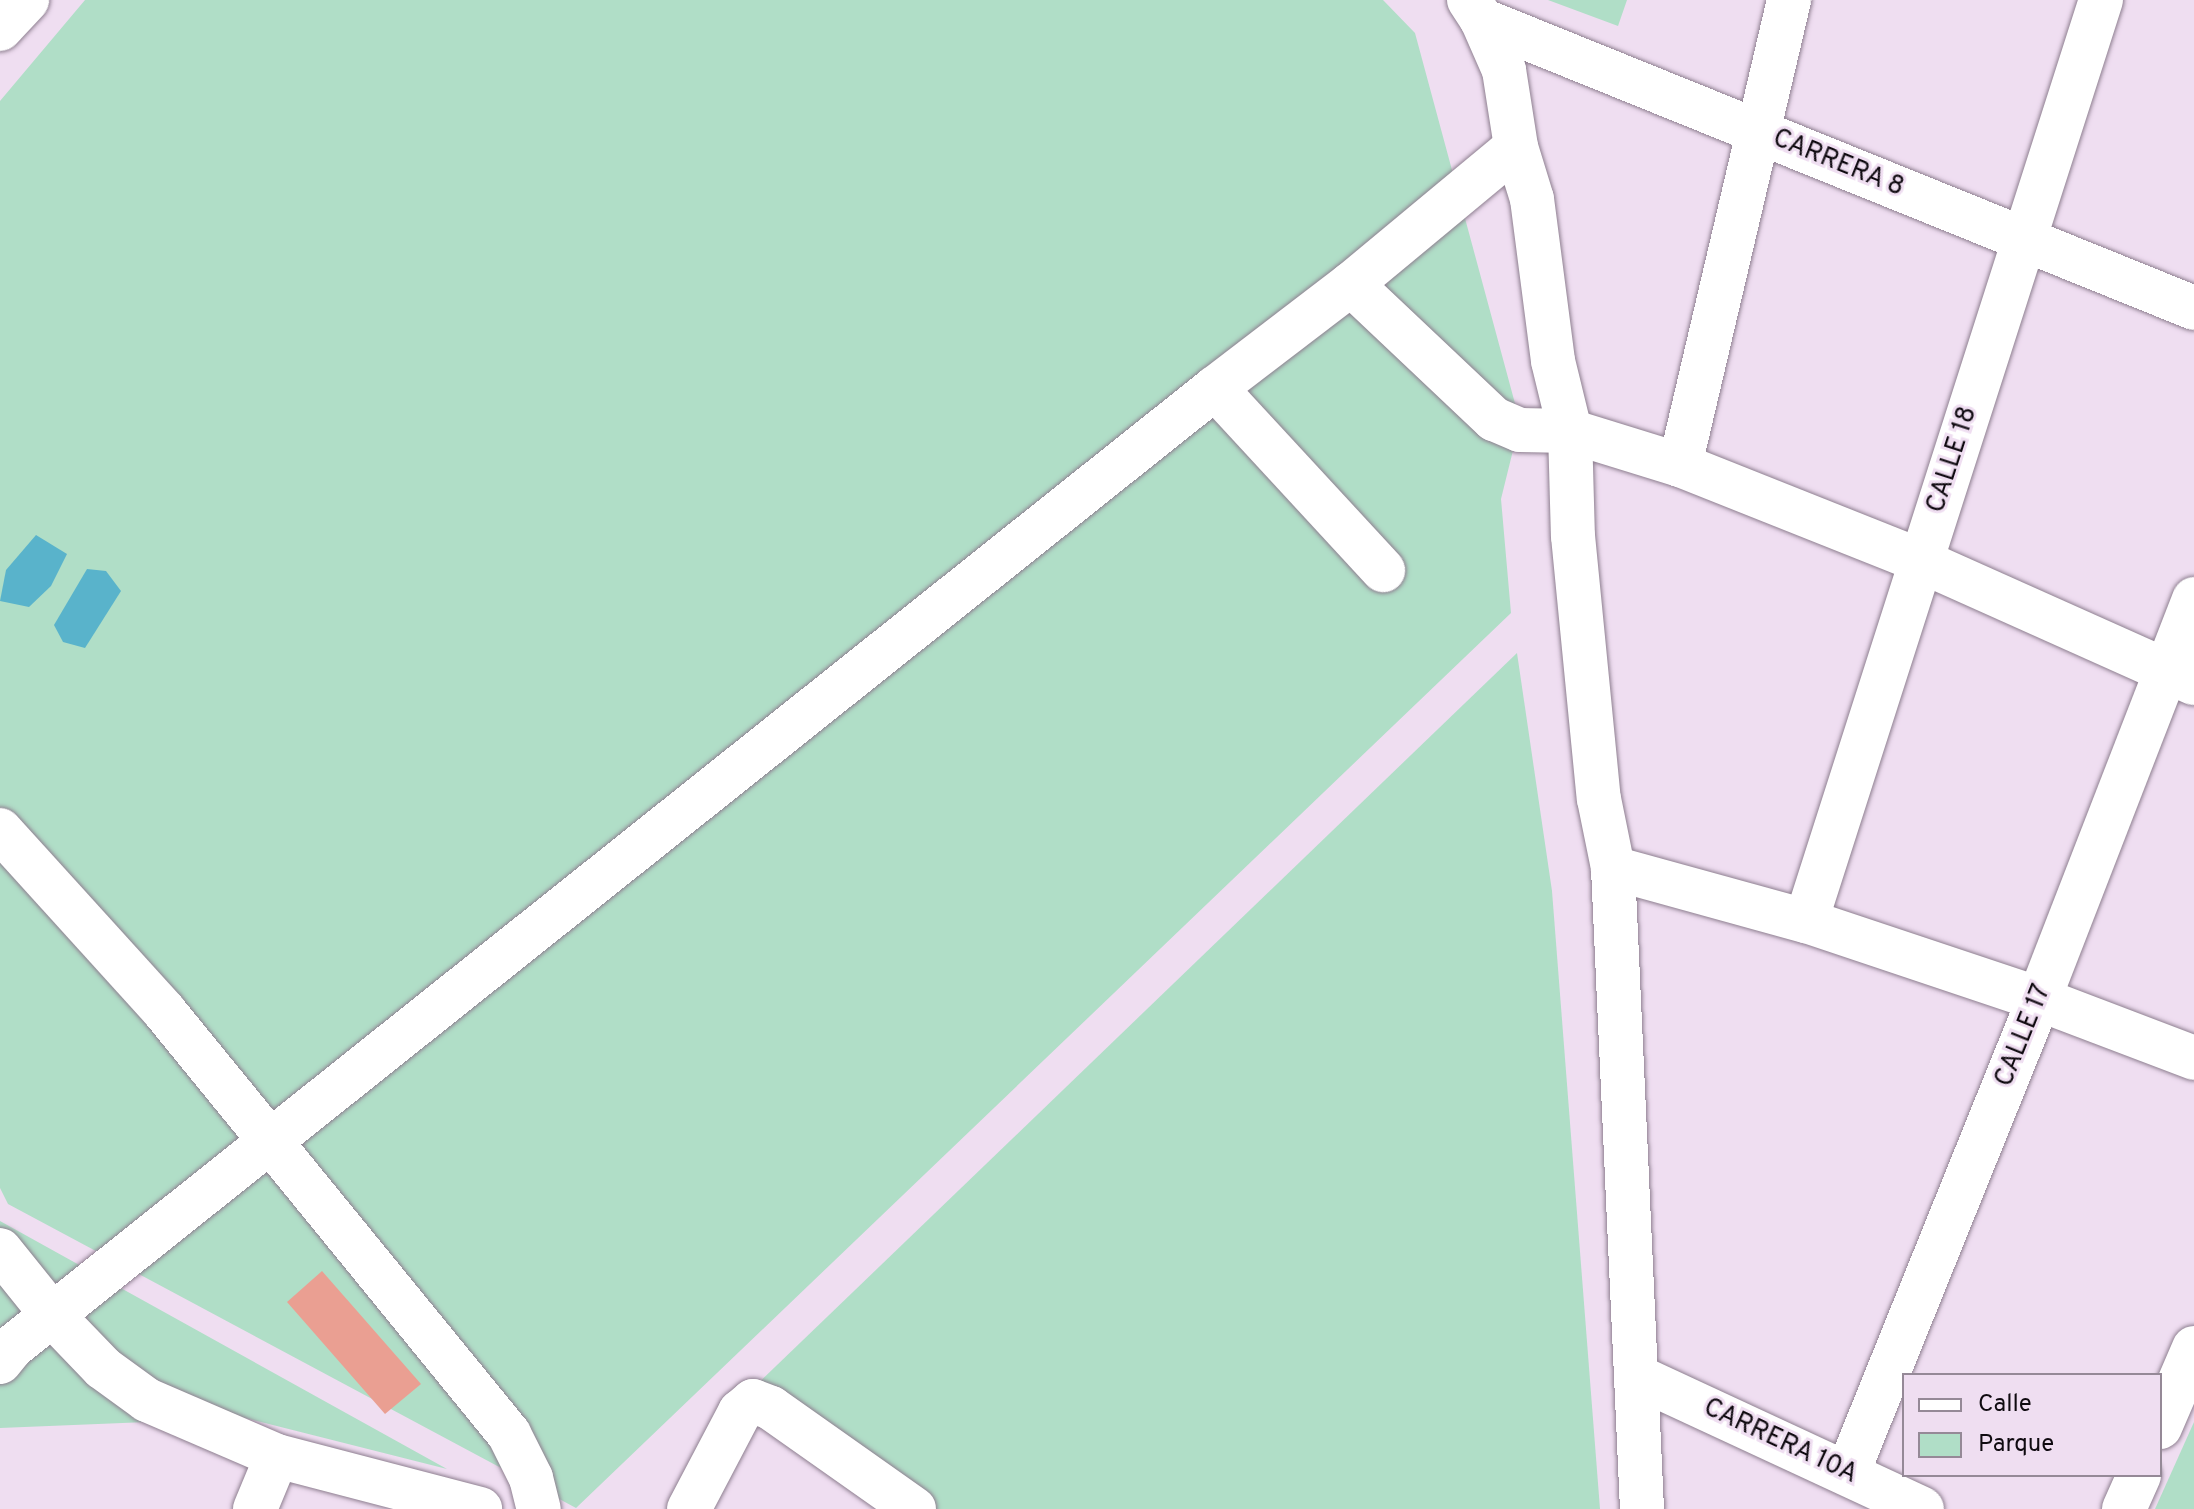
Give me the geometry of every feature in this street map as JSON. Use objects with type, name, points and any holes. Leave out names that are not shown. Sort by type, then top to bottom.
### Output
[{"type":"street","points":[[0,29],[27,0]]},
{"type":"street","points":[[1680,465],[1789,0]]},
{"type":"street","name":"CALLE 18","points":[[1806,921],[2101,0]]},
{"type":"street","points":[[1476,10],[1504,70],[1516,147],[1532,199],[1553,361],[1570,431],[1573,536],[1599,799],[1613,868],[1642,1509]]},
{"type":"street","name":"CARRERA 8","points":[[1476,10],[1758,132],[2194,308]]},
{"type":"street","points":[[0,1362],[12,1347],[1215,388],[1351,284],[1516,147]]},
{"type":"street","points":[[1351,284],[1494,419],[1520,430],[1570,431],[1680,465],[1921,561],[2179,676]]},
{"type":"street","points":[[1215,388],[1383,570]]},
{"type":"street","name":"CALLE 17","points":[[1848,1472],[2039,999],[2179,676],[2194,599]]},
{"type":"street","points":[[0,830],[164,1011],[509,1434],[531,1478],[539,1509]]},
{"type":"street","points":[[1613,868],[1806,921],[2039,999],[2194,1058]]},
{"type":"street","points":[[0,1250],[53,1316],[103,1368],[147,1400],[277,1456],[480,1509]]},
{"type":"street","points":[[2162,1422],[2194,1348]]},
{"type":"street","name":"CARRERA 10A","points":[[1638,1377],[1922,1509]]},
{"type":"street","points":[[689,1509],[740,1412],[753,1401],[771,1408],[914,1509]]},
{"type":"street","points":[[255,1509],[277,1456]]},
{"type":"street","points":[[2124,1509],[2138,1477]]},
{"type":"green space","points":[[85,0],[1383,0],[1415,33],[1520,422],[1501,499],[1511,613],[576,1508],[8,1204],[0,1188],[0,101]]},
{"type":"green space","points":[[1548,0],[1627,0],[1618,26]]},
{"type":"green space","points":[[1517,653],[1552,891],[1600,1509],[888,1509],[747,1394]]},
{"type":"green space","points":[[0,1221],[447,1469],[245,1418],[0,1428]]},
{"type":"green space","points":[[2194,1422],[2194,1509],[2155,1509]]},
{"type":"water","points":[[36,535],[67,554],[51,586],[29,607],[0,601],[6,570]]},
{"type":"water","points":[[87,569],[106,571],[121,591],[85,648],[63,642],[54,625]]},
{"type":"building","points":[[322,1271],[421,1384],[385,1414],[287,1302]]}]
